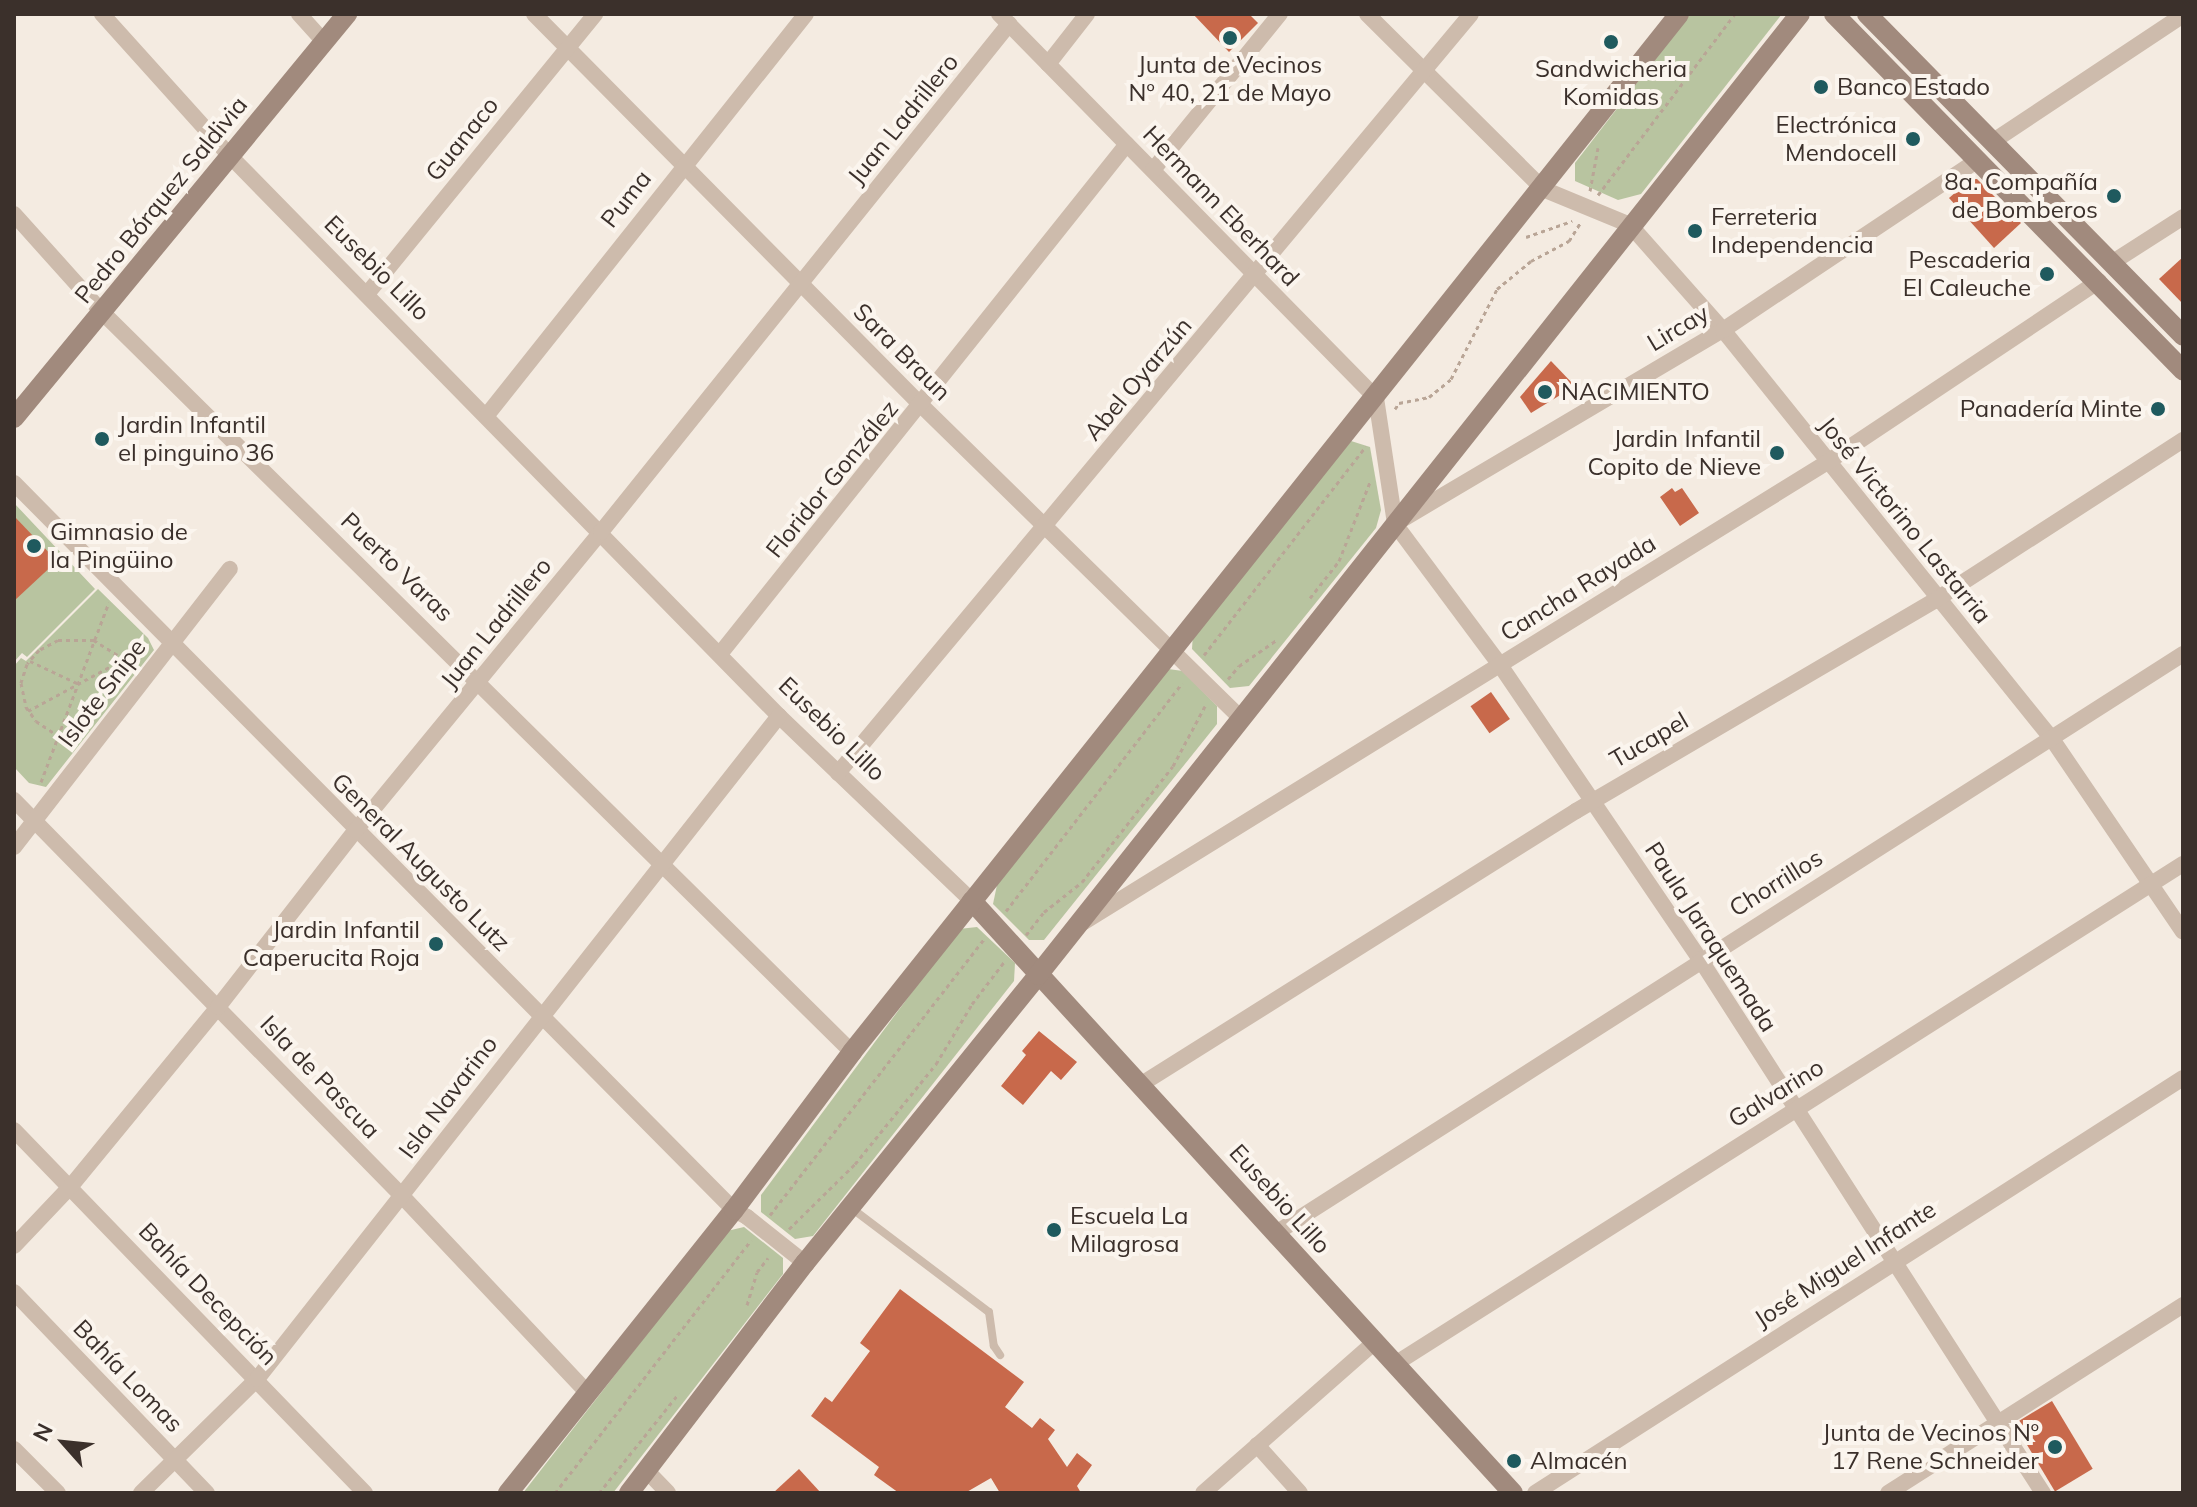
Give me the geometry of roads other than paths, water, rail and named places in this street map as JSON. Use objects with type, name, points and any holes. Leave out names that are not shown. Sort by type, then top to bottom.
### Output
[{"type":"main road","name":"Pedro Bórquez Saldivia","points":[[14,418],[347,14]]},
{"type":"main road","points":[[508,1493],[734,1210],[852,1052],[1171,650],[1386,395],[1679,14]]},
{"type":"main road","points":[[629,1493],[849,1207],[1038,975],[1800,14]]},
{"type":"main road","points":[[1834,14],[2183,370]]},
{"type":"main road","points":[[1867,14],[2183,336]]},
{"type":"main road","name":"Eusebio Lillo","points":[[972,901],[1513,1493]]},
{"type":"street","name":"Eusebio Lillo","points":[[102,14],[230,156],[779,716],[972,901]]},
{"type":"street","points":[[299,14],[324,42]]},
{"type":"street","name":"Sara Braun","points":[[534,14],[922,406],[1241,718]]},
{"type":"street","name":"Guanaco","points":[[367,294],[595,14]]},
{"type":"street","name":"Puma","points":[[487,415],[806,14]]},
{"type":"street","points":[[1048,64],[1087,14]]},
{"type":"street","points":[[1153,170],[1280,14]]},
{"type":"street","points":[[1367,14],[1543,189]]},
{"type":"street","name":"Abel Oyarzún","points":[[838,773],[1471,14]]},
{"type":"street","points":[[1992,142],[2183,15]]},
{"type":"street","name":"Hermann Eberhard","points":[[1004,19],[1256,275],[1386,395]]},
{"type":"street","name":"Juan Ladrillero","points":[[14,1246],[71,1186],[218,1007],[356,830],[801,285],[1004,19]]},
{"type":"street","name":"Floridor González","points":[[720,654],[922,406],[1127,144]]},
{"type":"street","name":"Lircay","points":[[1395,524],[1723,330],[1978,160]]},
{"type":"street","name":"José Victorino Lastarria","points":[[1543,189],[1630,225],[1723,330],[1826,463],[2052,739],[2183,932]]},
{"type":"street","name":"Puerto Varas","points":[[14,214],[102,312],[480,681],[661,865],[852,1052]]},
{"type":"street","points":[[2113,262],[2183,217]]},
{"type":"street","name":"Cancha Rayada","points":[[1076,927],[1826,463],[2099,281]]},
{"type":"street","name":"Paula Jaraquemada","points":[[1386,395],[1380,428],[1395,524],[1500,665],[1700,959],[2043,1493]]},
{"type":"street","name":"Tucapel","points":[[1140,1085],[1592,801],[1939,598],[2183,440]]},
{"type":"street","name":"General Augusto Lutz","points":[[14,483],[734,1210],[761,1227],[805,1263]]},
{"type":"street","name":"Islote Snipe","points":[[14,847],[230,569]]},
{"type":"street","name":"Chorrillos","points":[[1276,1233],[1700,959],[2183,654]]},
{"type":"street","name":"Isla Navarino","points":[[141,1493],[257,1379],[779,716]]},
{"type":"street","name":"Isla de Pascua","points":[[14,800],[402,1196],[587,1392]]},
{"type":"street","name":"Galvarino","points":[[1395,1364],[2183,864]]},
{"type":"street","name":"José Miguel Infante","points":[[1535,1493],[1894,1260],[2183,1078]]},
{"type":"street","name":"Bahía Decepción","points":[[14,1130],[365,1493]]},
{"type":"street","name":"Bahía Lomas","points":[[14,1292],[207,1493]]},
{"type":"street","points":[[1888,1493],[2183,1305]]},
{"type":"street","points":[[1203,1493],[1375,1342]]},
{"type":"street","points":[[1257,1445],[1300,1493]]},
{"type":"street","points":[[14,1449],[58,1493]]},
{"type":"street","points":[[647,1471],[668,1493]]},
{"type":"lane","points":[[849,1207],[989,1312],[994,1346],[1000,1355]]},
{"type":"place","name":"Junta de Vecinos Nº 40, 21 de Mayo","points":[[1230,38]]},
{"type":"place","name":"Sandwicheria Komidas","points":[[1611,42]]},
{"type":"place","name":"Banco Estado","points":[[1821,87]]},
{"type":"place","name":"Electrónica Mendocell","points":[[1913,139]]},
{"type":"place","name":"8a. Compañía de Bomberos","points":[[2114,196]]},
{"type":"place","name":"Ferreteria Independencia","points":[[1695,231]]},
{"type":"place","name":"Pescaderia El Caleuche","points":[[2047,274]]},
{"type":"place","name":"NACIMIENTO","points":[[1545,392]]},
{"type":"place","name":"Panadería Minte","points":[[2158,409]]},
{"type":"place","name":"Jardin Infantil el pinguino 36","points":[[102,439]]},
{"type":"place","name":"Jardin Infantil Copito de Nieve","points":[[1777,453]]},
{"type":"place","name":"Gimnasio de la Pingüino","points":[[34,546]]},
{"type":"place","name":"Jardin Infantil Caperucita Roja","points":[[436,944]]},
{"type":"place","name":"Escuela La Milagrosa","points":[[1054,1230]]},
{"type":"place","name":"Junta de Vecinos Nº 17 Rene Schneider","points":[[2055,1447]]},
{"type":"place","name":"Almacén","points":[[1514,1461]]}]
